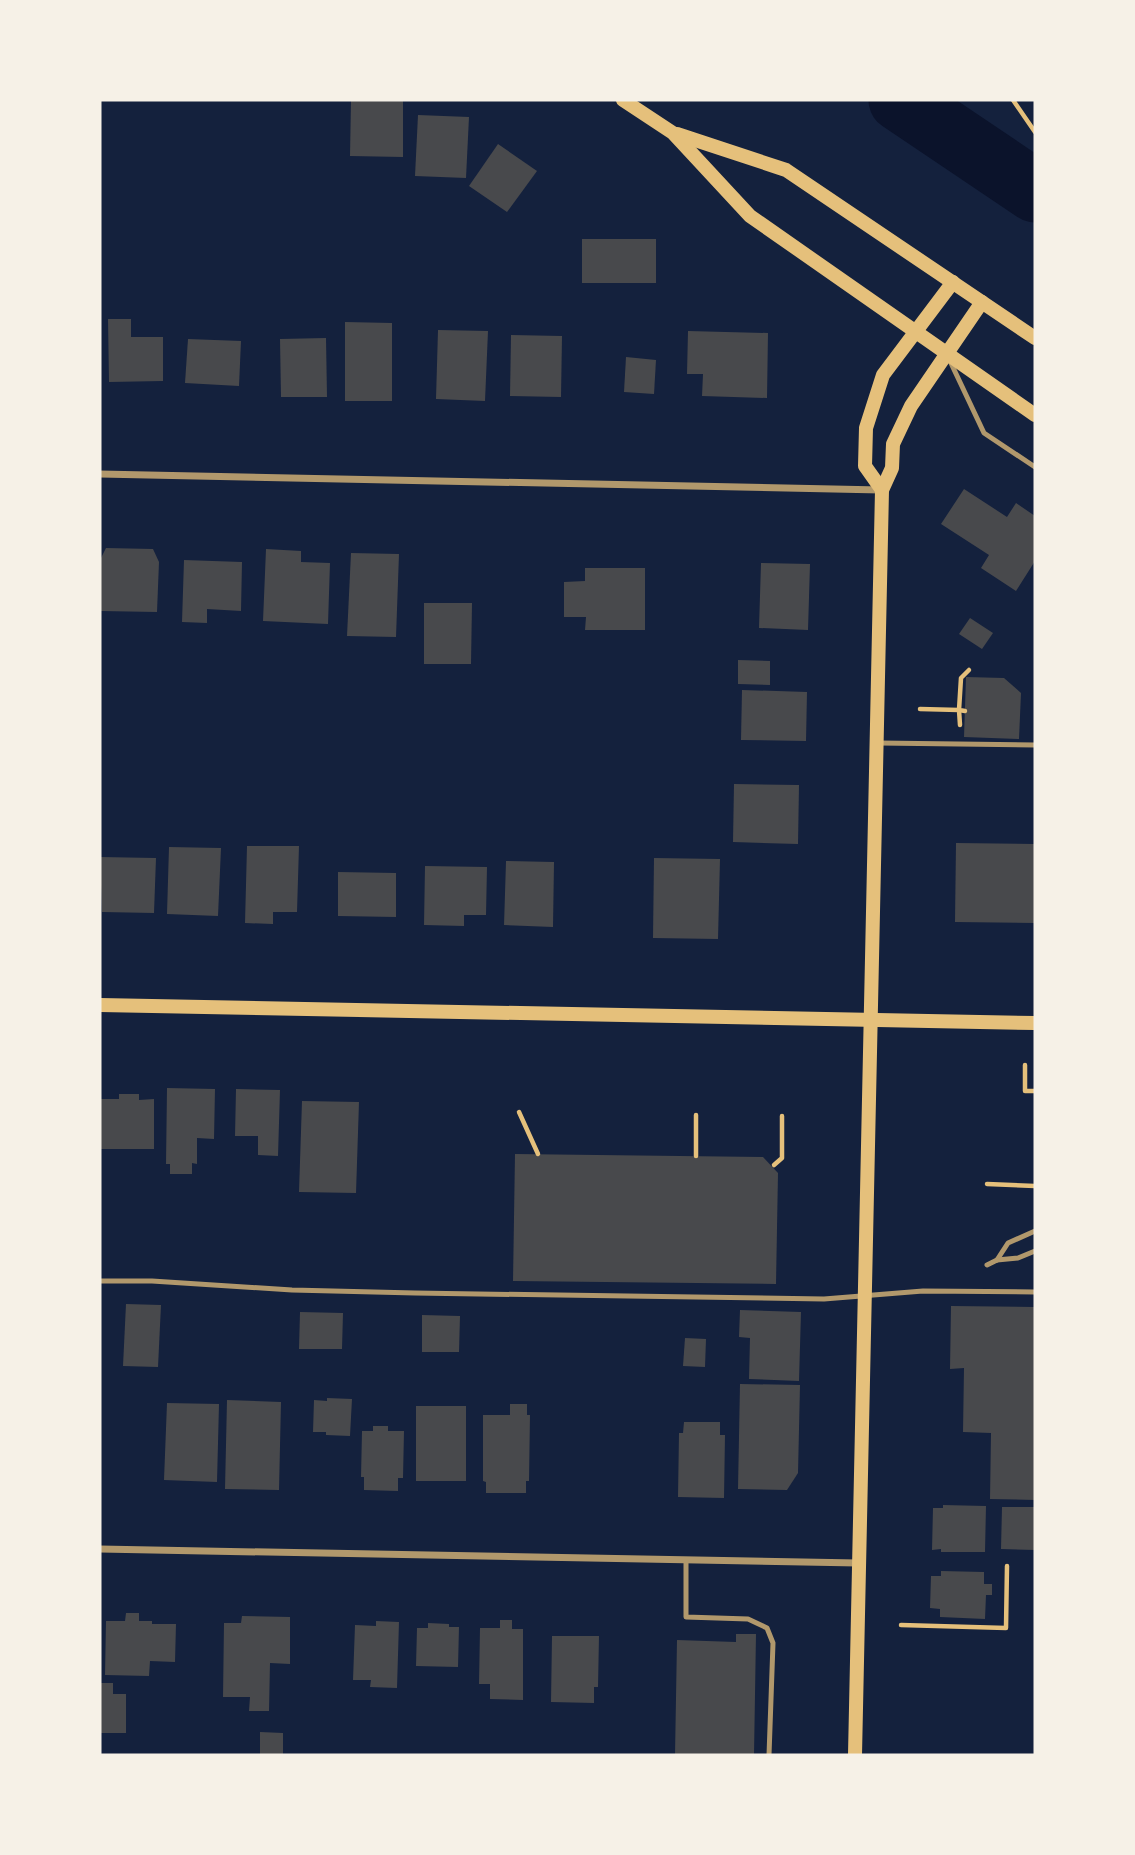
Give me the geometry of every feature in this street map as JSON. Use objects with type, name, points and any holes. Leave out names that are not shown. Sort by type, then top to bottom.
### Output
[{"type":"main road","points":[[623,100],[674,133],[750,216],[1035,415]]},
{"type":"main road","points":[[674,133],[786,170],[1035,338]]},
{"type":"main road","points":[[882,490],[865,466],[866,428],[883,375],[953,282]]},
{"type":"main road","points":[[855,1755],[882,490],[892,468],[893,443],[901,424],[982,302]]},
{"type":"main road","points":[[100,1005],[1035,1023]]},
{"type":"street","points":[[100,474],[882,490]]},
{"type":"street","points":[[100,1549],[860,1563]]},
{"type":"lane","points":[[947,355],[984,433],[1035,467]]},
{"type":"lane","points":[[876,743],[1035,746]]},
{"type":"lane","points":[[997,1260],[1008,1243],[1035,1231]]},
{"type":"lane","points":[[987,1265],[1035,1251]]},
{"type":"lane","points":[[100,1281],[152,1281],[292,1290],[824,1299],[923,1291],[1035,1292]]},
{"type":"lane","points":[[686,1560],[685,1617],[747,1619],[766,1628],[772,1643],[769,1755]]},
{"type":"path","points":[[1013,100],[1035,132]]},
{"type":"path","points":[[960,732],[961,678],[969,670]]},
{"type":"path","points":[[920,709],[962,710]]},
{"type":"path","points":[[1025,1065],[1025,1091],[1035,1091]]},
{"type":"path","points":[[519,1112],[538,1154]]},
{"type":"path","points":[[696,1115],[696,1156]]},
{"type":"path","points":[[774,1165],[782,1158],[782,1116]]},
{"type":"path","points":[[987,1184],[1035,1186]]},
{"type":"path","points":[[901,1625],[1006,1628],[1007,1566]]},
{"type":"building","points":[[351,100],[403,100],[403,157],[350,156]]},
{"type":"building","points":[[418,115],[469,117],[466,178],[415,176]]},
{"type":"building","points":[[498,144],[537,171],[507,212],[469,186]]},
{"type":"building","points":[[582,239],[656,239],[656,283],[582,283]]},
{"type":"building","points":[[108,319],[131,319],[131,337],[163,337],[163,381],[109,382]]},
{"type":"building","points":[[345,322],[392,323],[392,401],[345,401]]},
{"type":"building","points":[[438,330],[488,331],[485,401],[436,399]]},
{"type":"building","points":[[688,331],[768,333],[767,398],[702,396],[703,374],[687,374]]},
{"type":"building","points":[[511,335],[562,336],[561,397],[510,396]]},
{"type":"building","points":[[326,338],[327,397],[281,397],[280,339]]},
{"type":"building","points":[[188,339],[241,341],[239,386],[185,383]]},
{"type":"building","points":[[626,357],[656,360],[654,394],[624,392]]},
{"type":"building","points":[[964,489],[1007,517],[1016,503],[1035,516],[1035,561],[1016,591],[981,568],[989,555],[941,524]]},
{"type":"building","points":[[106,548],[153,549],[159,562],[157,612],[100,611],[101,558]]},
{"type":"building","points":[[266,549],[301,551],[301,562],[330,563],[328,624],[263,621]]},
{"type":"building","points":[[351,553],[399,554],[396,637],[347,636]]},
{"type":"building","points":[[184,560],[242,562],[241,611],[207,609],[207,623],[182,622]]},
{"type":"building","points":[[761,563],[810,564],[808,630],[759,628]]},
{"type":"building","points":[[585,568],[645,568],[645,630],[585,630],[586,617],[564,617],[564,582],[585,581]]},
{"type":"building","points":[[424,603],[472,603],[471,664],[424,664]]},
{"type":"building","points":[[970,618],[993,633],[982,649],[959,634]]},
{"type":"building","points":[[738,660],[770,661],[770,685],[738,684]]},
{"type":"building","points":[[966,677],[1004,678],[1021,693],[1019,739],[964,737]]},
{"type":"building","points":[[742,690],[807,692],[806,741],[741,740]]},
{"type":"building","points":[[734,784],[799,785],[798,844],[733,842]]},
{"type":"building","points":[[956,843],[1035,844],[1035,923],[955,922]]},
{"type":"building","points":[[247,846],[299,846],[297,912],[273,912],[273,924],[245,923]]},
{"type":"building","points":[[169,847],[221,848],[218,916],[167,914]]},
{"type":"building","points":[[100,857],[156,858],[154,913],[102,912]]},
{"type":"building","points":[[654,858],[720,859],[718,939],[653,938]]},
{"type":"building","points":[[506,861],[554,862],[553,927],[504,925]]},
{"type":"building","points":[[425,866],[487,867],[486,915],[464,915],[464,926],[424,925]]},
{"type":"building","points":[[338,872],[396,873],[396,917],[338,916]]},
{"type":"building","points":[[167,1088],[215,1089],[214,1139],[197,1138],[197,1164],[192,1163],[192,1174],[170,1174],[170,1164],[166,1164]]},
{"type":"building","points":[[236,1089],[280,1090],[278,1156],[258,1155],[258,1136],[235,1136]]},
{"type":"building","points":[[119,1094],[139,1094],[139,1100],[154,1099],[154,1149],[100,1149],[100,1099],[119,1099]]},
{"type":"building","points":[[302,1101],[359,1102],[356,1193],[299,1192]]},
{"type":"building","points":[[515,1154],[763,1157],[778,1173],[776,1284],[513,1281]]},
{"type":"building","points":[[126,1304],[161,1305],[158,1367],[123,1366]]},
{"type":"building","points":[[951,1306],[1035,1307],[1035,1500],[990,1499],[991,1433],[963,1432],[964,1368],[950,1369]]},
{"type":"building","points":[[740,1310],[801,1312],[799,1381],[749,1379],[750,1338],[739,1337]]},
{"type":"building","points":[[300,1312],[343,1313],[342,1349],[299,1349]]},
{"type":"building","points":[[422,1315],[460,1316],[459,1352],[422,1352]]},
{"type":"building","points":[[685,1338],[706,1339],[705,1367],[683,1366]]},
{"type":"building","points":[[740,1384],[800,1385],[798,1473],[787,1490],[738,1489]]},
{"type":"building","points":[[327,1398],[352,1399],[350,1436],[313,1432],[314,1400],[327,1401]]},
{"type":"building","points":[[227,1400],[281,1402],[279,1490],[225,1489]]},
{"type":"building","points":[[167,1403],[219,1404],[217,1482],[164,1480]]},
{"type":"building","points":[[510,1404],[527,1404],[527,1415],[530,1415],[529,1481],[526,1481],[526,1493],[486,1493],[486,1482],[483,1481],[483,1415],[510,1415]]},
{"type":"building","points":[[416,1406],[466,1406],[466,1481],[416,1481]]},
{"type":"building","points":[[684,1422],[720,1422],[720,1435],[725,1435],[724,1498],[678,1497],[679,1433],[683,1433]]},
{"type":"building","points":[[373,1426],[388,1426],[388,1431],[404,1431],[403,1478],[398,1478],[398,1491],[364,1490],[364,1477],[361,1477],[362,1431],[373,1431]]},
{"type":"building","points":[[943,1505],[986,1506],[985,1552],[932,1550],[933,1508],[943,1508]]},
{"type":"building","points":[[1002,1507],[1035,1507],[1035,1550],[1001,1549]]},
{"type":"building","points":[[941,1571],[984,1572],[984,1584],[992,1584],[992,1595],[986,1595],[985,1619],[940,1617],[940,1609],[930,1608],[931,1576],[941,1576]]},
{"type":"building","points":[[126,1613],[139,1613],[139,1621],[152,1621],[152,1624],[176,1624],[175,1662],[150,1661],[149,1676],[105,1675],[106,1621],[125,1621]]},
{"type":"building","points":[[242,1616],[290,1617],[290,1664],[270,1663],[269,1711],[249,1711],[250,1697],[223,1697],[224,1623],[241,1623]]},
{"type":"building","points":[[500,1620],[512,1620],[512,1629],[523,1629],[523,1700],[490,1699],[490,1684],[479,1684],[480,1628],[500,1628]]},
{"type":"building","points":[[376,1621],[399,1622],[397,1688],[370,1687],[371,1680],[353,1680],[355,1625],[376,1626]]},
{"type":"building","points":[[428,1623],[459,1627],[458,1667],[416,1666],[417,1628],[428,1628]]},
{"type":"building","points":[[736,1634],[756,1634],[754,1755],[675,1755],[677,1640],[736,1642]]},
{"type":"building","points":[[552,1636],[599,1636],[598,1687],[594,1687],[594,1703],[551,1702]]},
{"type":"building","points":[[100,1683],[113,1683],[113,1694],[126,1694],[126,1733],[100,1733]]},
{"type":"building","points":[[260,1732],[283,1733],[283,1755],[260,1755]]},
{"type":"waterway","points":[[900,100],[1035,191]]}]
